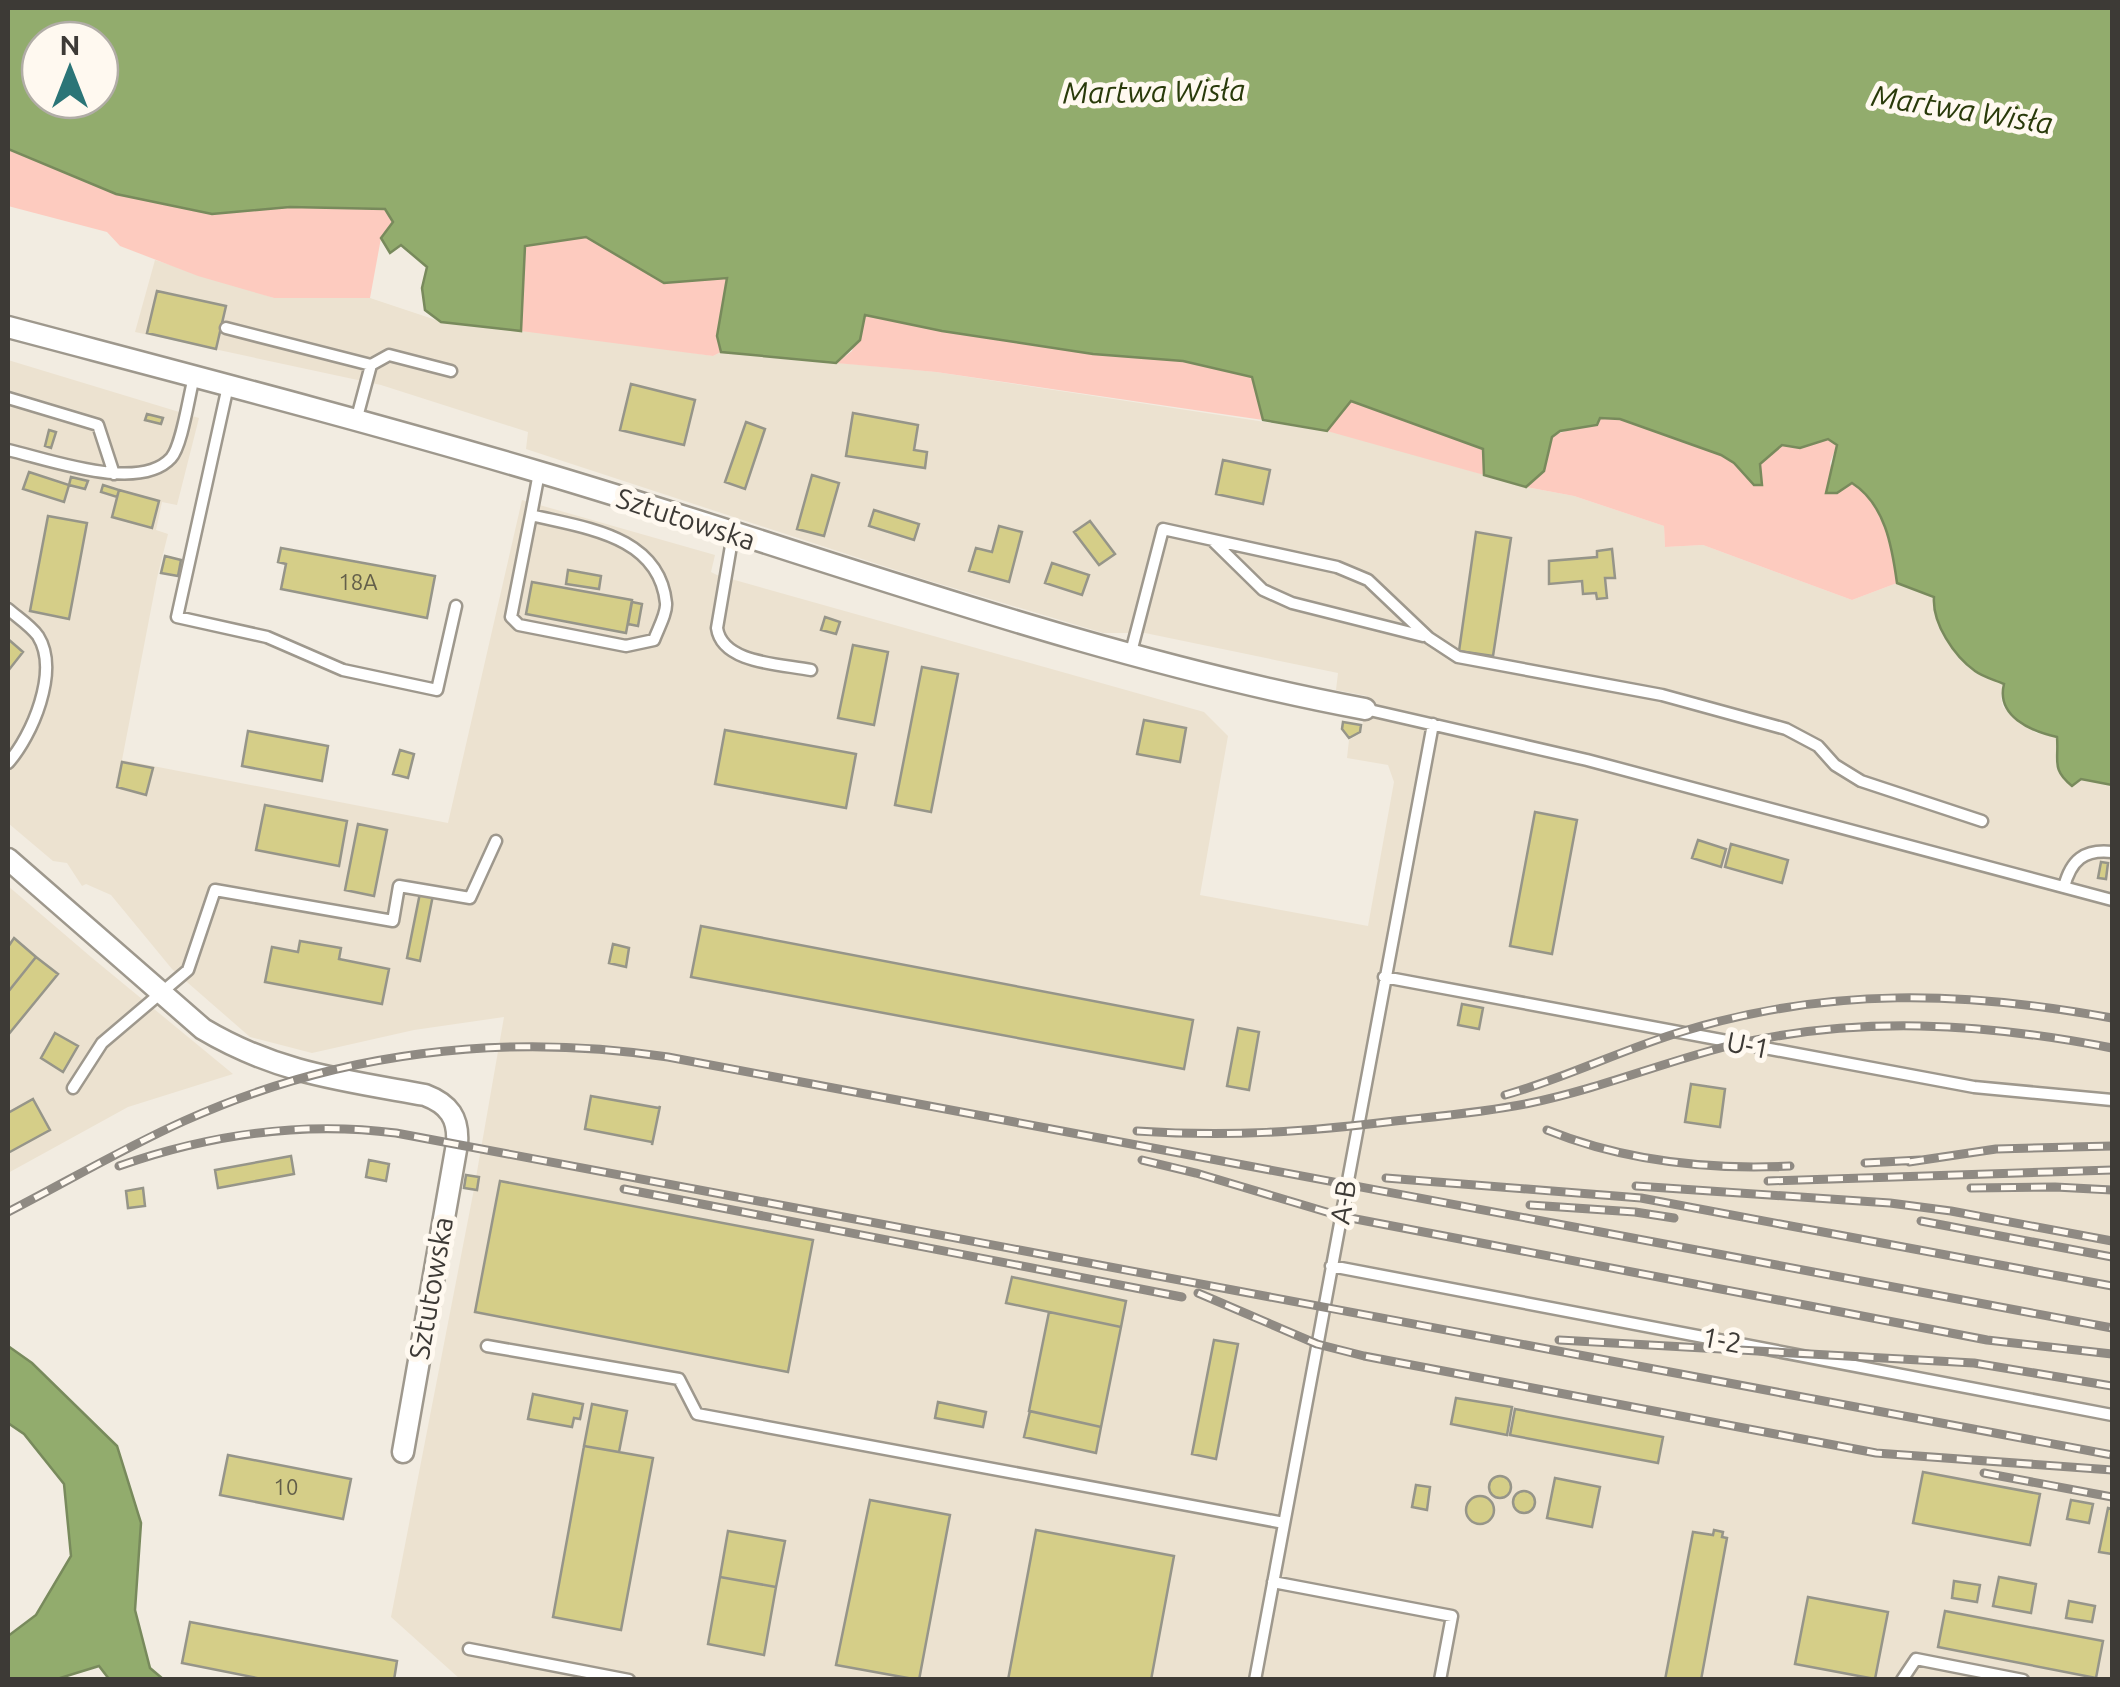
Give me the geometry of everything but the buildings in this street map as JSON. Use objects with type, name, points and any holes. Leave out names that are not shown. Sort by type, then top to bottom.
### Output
[{"type":"street","name":"Sztutowska","points":[[8,327],[540,472],[998,618],[1130,656],[1246,686],[1365,709]]},
{"type":"street","name":"Sztutowska","points":[[8,858],[203,1029],[240,1051],[312,1075],[425,1095],[442,1101],[452,1113],[458,1129],[457,1144],[402,1452]]},
{"type":"lane","points":[[226,328],[370,365],[388,355],[450,371]]},
{"type":"lane","points":[[356,421],[370,365]]},
{"type":"lane","points":[[8,450],[114,474],[150,473],[173,456],[194,377]]},
{"type":"lane","points":[[228,386],[177,617],[268,637],[343,670],[437,690],[456,606]]},
{"type":"lane","points":[[8,398],[98,424],[114,474]]},
{"type":"lane","points":[[531,515],[610,534],[642,551],[667,605],[654,640],[626,646],[520,625],[511,616],[531,515],[540,472]]},
{"type":"lane","points":[[1130,656],[1163,528],[1337,567],[1368,580],[1429,638],[1458,657],[1662,695],[1786,729],[1818,746],[1835,764],[1861,781],[1982,821]]},
{"type":"lane","points":[[733,534],[718,639],[734,653],[812,670]]},
{"type":"lane","points":[[1212,539],[1264,590],[1292,603],[1429,638]]},
{"type":"lane","points":[[8,609],[37,634],[46,658],[36,720],[24,745],[8,764]]},
{"type":"lane","points":[[1365,709],[1587,760],[2112,900]]},
{"type":"lane","name":"A-B","points":[[1254,1680],[1433,724]]},
{"type":"lane","points":[[73,1088],[102,1043],[188,970],[215,890],[393,921],[399,886],[470,898],[496,841]]},
{"type":"lane","points":[[2064,887],[2068,870],[2082,857],[2096,850],[2112,852]]},
{"type":"lane","name":"U-1","points":[[1384,977],[1974,1087],[2112,1100]]},
{"type":"lane","name":"1-2","points":[[1331,1266],[2112,1415]]},
{"type":"lane","points":[[487,1346],[679,1380],[696,1414],[1284,1523]]},
{"type":"lane","points":[[1273,1582],[1452,1616],[1440,1680]]},
{"type":"lane","points":[[470,1649],[630,1680]]},
{"type":"lane","points":[[1902,1680],[1916,1659],[2023,1680]]},
{"type":"shaded area","points":[[8,149],[116,194],[212,214],[290,207],[385,209],[393,222],[381,238],[370,298],[274,298],[198,276],[120,246],[107,232],[8,206]]},
{"type":"shaded area","points":[[587,237],[664,283],[728,278],[717,336],[721,352],[713,356],[521,331],[525,246]]},
{"type":"shaded area","points":[[155,260],[274,298],[370,298],[442,322],[587,337],[713,356],[721,352],[936,372],[1345,434],[1526,487],[1574,496],[1664,526],[1665,547],[1703,545],[1852,600],[1897,583],[1934,597],[1933,607],[1954,652],[1976,673],[2005,684],[2003,707],[2036,733],[2057,737],[2058,748],[2081,779],[2112,785],[2112,1679],[460,1679],[391,1617],[504,1017],[414,1030],[312,1053],[250,1037],[172,969],[111,895],[86,884],[82,886],[67,863],[53,861],[8,823],[8,360],[199,418],[177,505],[162,502],[156,530],[168,534],[122,760],[448,823],[522,500],[715,555],[711,572],[717,575],[1204,712],[1228,736],[1200,895],[1368,926],[1394,782],[1388,765],[1347,758],[1349,740],[1361,733],[1367,696],[1336,690],[1338,673],[1145,633],[1103,633],[920,578],[526,449],[528,432],[381,385],[135,332]]},
{"type":"shaded area","points":[[864,315],[1093,354],[1183,361],[1252,377],[1263,420],[936,372],[836,363],[852,351]]},
{"type":"shaded area","points":[[1350,401],[1483,449],[1484,475],[1327,431]]},
{"type":"shaded area","points":[[1600,418],[1620,419],[1721,455],[1755,485],[1760,464],[1782,445],[1800,448],[1828,439],[1837,445],[1830,463],[1837,493],[1852,482],[1872,502],[1889,541],[1897,583],[1852,600],[1703,545],[1665,547],[1664,526],[1574,496],[1526,487],[1539,475],[1553,436]]},
{"type":"shaded area","points":[[8,886],[233,1074],[128,1107],[8,1173]]},
{"type":"water","name":"Martwa Wisła","points":[[8,8],[2112,8],[2112,785],[2081,779],[2072,786],[2065,780],[2057,764],[2057,737],[2017,720],[2005,705],[2004,684],[1978,673],[1959,657],[1941,628],[1934,597],[1897,583],[1889,541],[1872,502],[1852,483],[1837,493],[1826,493],[1837,445],[1828,439],[1800,448],[1782,445],[1760,464],[1762,485],[1754,485],[1721,455],[1620,419],[1600,418],[1597,425],[1560,431],[1552,437],[1544,471],[1526,487],[1484,475],[1483,449],[1351,401],[1327,431],[1263,420],[1252,377],[1183,361],[1093,354],[865,315],[860,340],[836,363],[721,352],[717,336],[727,278],[664,283],[586,237],[525,246],[521,331],[441,322],[425,310],[422,288],[427,267],[401,245],[390,253],[381,238],[393,222],[385,209],[290,207],[212,214],[116,194],[8,149]]},
{"type":"water","points":[[8,1346],[32,1363],[117,1446],[141,1523],[135,1610],[150,1668],[163,1679],[109,1679],[99,1666],[57,1679],[8,1679],[8,1636],[36,1615],[71,1556],[64,1484],[24,1434],[8,1423]]},
{"type":"railway","points":[[1505,1095],[1684,1031],[1738,1017],[1844,1000],[2004,1002],[2112,1018]]},
{"type":"railway","points":[[1137,1131],[1298,1131],[1497,1109],[1580,1091],[1728,1046],[1824,1030],[1872,1026],[1968,1028],[2112,1048]]},
{"type":"railway","points":[[8,1212],[184,1121],[301,1078],[361,1064],[483,1048],[606,1050],[668,1057],[2112,1328]]},
{"type":"railway","points":[[119,1166],[187,1146],[256,1133],[325,1129],[396,1133],[2112,1455]]},
{"type":"railway","points":[[1547,1130],[1606,1149],[1666,1161],[1790,1166]]},
{"type":"railway","points":[[1909,1162],[1996,1149],[2112,1146]]},
{"type":"railway","points":[[1142,1160],[1340,1216],[1987,1340],[2112,1354]]},
{"type":"railway","points":[[1865,1163],[1920,1160]]},
{"type":"railway","points":[[1768,1181],[2112,1170]]},
{"type":"railway","points":[[1386,1178],[1641,1198],[2112,1286]]},
{"type":"railway","points":[[1636,1186],[1890,1203],[2112,1241]]},
{"type":"railway","points":[[1971,1188],[2112,1190]]},
{"type":"railway","points":[[624,1189],[1182,1297]]},
{"type":"railway","points":[[1530,1205],[1674,1218]]},
{"type":"railway","points":[[1921,1221],[2112,1257]]},
{"type":"railway","points":[[1198,1293],[1317,1344],[1364,1356],[1876,1453],[2112,1470]]},
{"type":"railway","points":[[1559,1340],[1974,1363],[2112,1386]]},
{"type":"railway","points":[[1984,1473],[2112,1497]]}]
